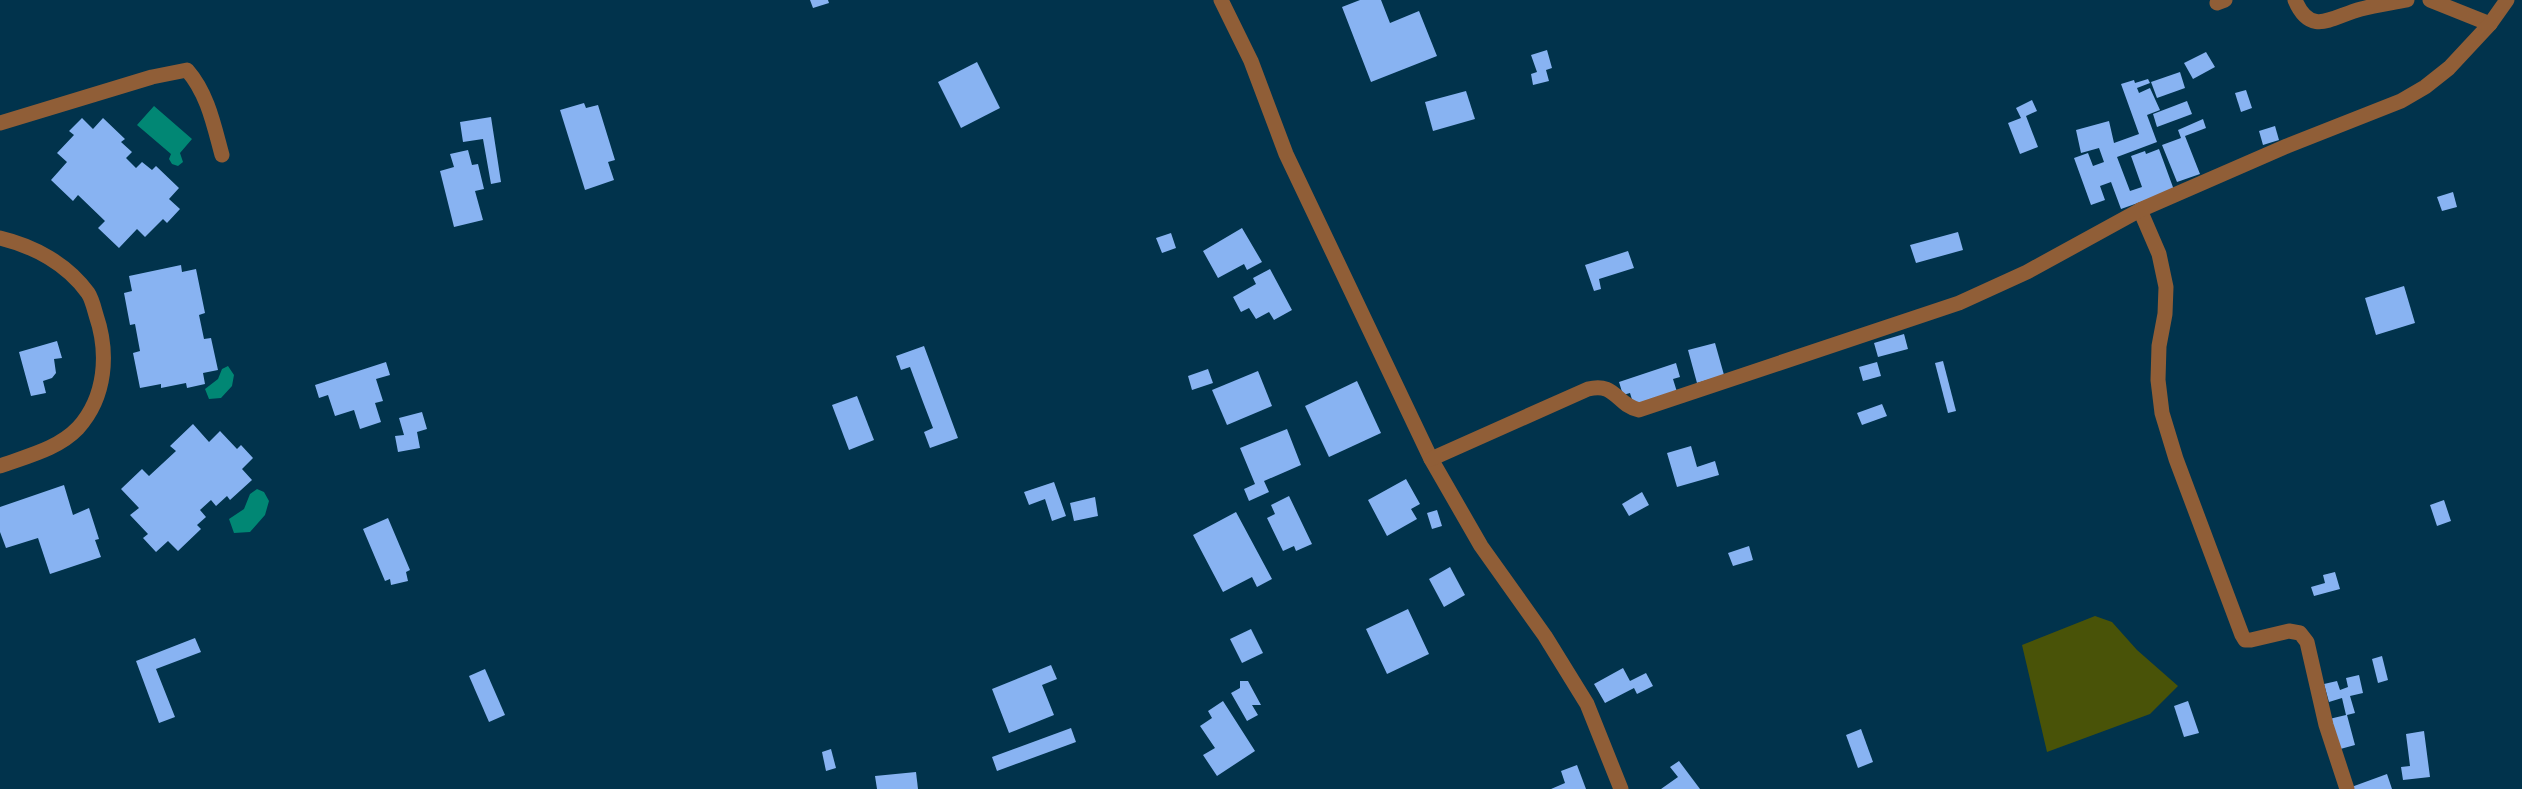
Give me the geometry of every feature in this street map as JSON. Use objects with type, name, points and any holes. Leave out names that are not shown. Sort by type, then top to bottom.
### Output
[{"type":"street","points":[[1221,0],[1251,61],[1286,154],[1431,459],[1481,546],[1545,636],[1587,704],[1621,789]]},
{"type":"street","points":[[2295,0],[2300,11],[2310,20],[2322,22],[2360,9],[2407,0]]},
{"type":"street","points":[[2430,0],[2490,24]]},
{"type":"street","points":[[1431,459],[1588,389],[1599,386],[1608,388],[1628,407],[1639,410],[1651,408],[1959,303],[2027,272],[2140,210],[2287,146],[2402,101],[2449,68],[2490,24],[2507,0]]},
{"type":"street","points":[[0,123],[152,77],[187,70],[207,103],[222,155]]},
{"type":"street","points":[[2140,210],[2159,254],[2166,287],[2165,314],[2159,346],[2158,380],[2162,413],[2176,459],[2245,640],[2289,631],[2300,633],[2307,642],[2326,725],[2346,789]]},
{"type":"street","points":[[0,238],[24,244],[42,254],[78,282],[90,296],[99,322],[104,350],[104,370],[95,402],[78,428],[50,448],[0,466]]},
{"type":"shaded area","points":[[154,106],[192,139],[180,153],[183,162],[178,166],[172,164],[169,159],[171,154],[137,125]]},
{"type":"shaded area","points":[[228,366],[234,375],[232,386],[221,398],[209,399],[205,389],[218,379],[222,369]]},
{"type":"shaded area","points":[[257,489],[264,492],[269,501],[265,515],[250,532],[234,533],[229,519],[244,509],[250,494]]},
{"type":"shaded area","points":[[2095,616],[2112,622],[2137,650],[2178,686],[2150,714],[2047,752],[2022,645]]},
{"type":"building","points":[[810,0],[828,0],[829,3],[813,8]]},
{"type":"building","points":[[1360,0],[1381,0],[1390,23],[1419,11],[1437,56],[1371,82],[1342,7]]},
{"type":"building","points":[[1547,50],[1552,68],[1546,70],[1549,81],[1533,85],[1531,74],[1537,72],[1531,55]]},
{"type":"building","points":[[2206,52],[2215,67],[2193,79],[2184,63]]},
{"type":"building","points":[[977,62],[1000,108],[961,128],[938,82]]},
{"type":"building","points":[[2180,72],[2185,88],[2157,98],[2151,82]]},
{"type":"building","points":[[2148,79],[2150,83],[2137,88],[2139,93],[2150,88],[2160,110],[2147,115],[2157,142],[2117,157],[2130,191],[2142,187],[2131,156],[2159,149],[2174,190],[2121,209],[2111,182],[2100,186],[2105,200],[2091,205],[2074,158],[2088,153],[2093,166],[2104,162],[2099,148],[2081,153],[2076,130],[2109,121],[2114,143],[2139,134],[2121,84]]},
{"type":"building","points":[[2246,90],[2252,108],[2241,112],[2235,93]]},
{"type":"building","points":[[1466,91],[1475,119],[1433,131],[1425,102]]},
{"type":"building","points":[[2032,100],[2037,111],[2026,116],[2038,147],[2020,154],[2008,123],[2021,118],[2016,108]]},
{"type":"building","points":[[2187,101],[2192,114],[2157,127],[2153,114]]},
{"type":"building","points":[[584,103],[586,108],[598,105],[615,160],[608,162],[614,180],[585,190],[560,110]]},
{"type":"building","points":[[491,117],[501,182],[491,184],[483,139],[463,142],[460,122]]},
{"type":"building","points":[[82,118],[93,129],[103,118],[125,139],[121,142],[132,152],[126,158],[136,168],[142,162],[152,170],[156,166],[179,188],[169,199],[180,209],[167,223],[163,219],[145,237],[137,229],[119,248],[98,228],[105,221],[78,195],[73,201],[51,180],[67,162],[57,153],[74,135],[69,131]]},
{"type":"building","points":[[2203,119],[2206,128],[2185,136],[2200,174],[2177,182],[2162,145],[2181,138],[2178,130]]},
{"type":"building","points":[[2275,126],[2279,140],[2263,145],[2259,131]]},
{"type":"building","points":[[468,150],[472,165],[478,164],[484,189],[475,191],[483,220],[454,227],[440,171],[454,167],[450,154]]},
{"type":"building","points":[[2453,192],[2457,207],[2442,211],[2437,197]]},
{"type":"building","points":[[1242,228],[1262,262],[1247,270],[1244,264],[1218,278],[1203,251]]},
{"type":"building","points":[[1958,232],[1963,250],[1916,263],[1910,245]]},
{"type":"building","points":[[1171,233],[1176,248],[1162,253],[1156,238]]},
{"type":"building","points":[[1628,251],[1634,268],[1599,279],[1601,289],[1594,291],[1585,265]]},
{"type":"building","points":[[181,265],[182,272],[196,269],[205,313],[199,315],[204,339],[211,338],[218,370],[203,373],[205,384],[187,388],[186,383],[161,388],[161,384],[140,388],[133,353],[140,351],[135,324],[130,325],[124,293],[132,291],[129,276]]},
{"type":"building","points":[[1270,269],[1292,310],[1274,320],[1269,312],[1256,319],[1249,308],[1241,312],[1233,297],[1256,284],[1253,278]]},
{"type":"building","points":[[2404,286],[2415,323],[2376,335],[2365,298]]},
{"type":"building","points":[[1904,334],[1908,349],[1878,357],[1874,343]]},
{"type":"building","points":[[57,341],[62,358],[54,359],[56,373],[52,378],[43,381],[46,393],[31,396],[19,352]]},
{"type":"building","points":[[1715,343],[1724,375],[1697,383],[1688,350]]},
{"type":"building","points":[[924,346],[958,438],[930,448],[924,432],[933,428],[910,367],[901,370],[896,356]]},
{"type":"building","points":[[1943,361],[1956,411],[1948,413],[1935,363]]},
{"type":"building","points":[[386,362],[390,375],[376,379],[383,401],[375,403],[381,422],[360,429],[354,410],[335,416],[328,395],[319,398],[315,385]]},
{"type":"building","points":[[1877,362],[1881,376],[1863,381],[1859,367]]},
{"type":"building","points":[[1676,363],[1680,377],[1673,379],[1677,392],[1634,406],[1630,393],[1623,395],[1619,382]]},
{"type":"building","points":[[1208,369],[1213,383],[1192,390],[1188,376]]},
{"type":"building","points":[[1258,371],[1272,406],[1227,425],[1212,390]]},
{"type":"building","points":[[1357,381],[1381,433],[1329,457],[1305,406]]},
{"type":"building","points":[[857,396],[874,440],[849,450],[832,405]]},
{"type":"building","points":[[1882,404],[1887,416],[1862,425],[1857,413]]},
{"type":"building","points":[[422,412],[427,429],[417,432],[420,448],[398,452],[395,436],[404,435],[399,418]]},
{"type":"building","points":[[193,424],[209,442],[220,431],[237,449],[241,445],[253,458],[242,469],[252,480],[230,500],[227,496],[216,506],[211,500],[200,510],[206,517],[197,525],[201,529],[178,551],[168,541],[156,552],[143,538],[148,534],[130,515],[139,508],[121,489],[142,469],[149,476],[176,451],[170,446]]},
{"type":"building","points":[[1287,429],[1301,465],[1264,481],[1269,492],[1249,501],[1244,489],[1255,484],[1240,448]]},
{"type":"building","points":[[1691,446],[1697,467],[1715,461],[1719,475],[1677,487],[1667,453]]},
{"type":"building","points":[[1406,479],[1420,504],[1411,509],[1417,519],[1387,536],[1368,500]]},
{"type":"building","points":[[1054,482],[1066,516],[1052,521],[1045,499],[1029,505],[1024,492]]},
{"type":"building","points":[[64,485],[73,515],[89,508],[99,539],[95,540],[101,557],[50,574],[38,538],[6,548],[0,532],[0,507]]},
{"type":"building","points":[[1642,492],[1649,505],[1629,516],[1622,504]]},
{"type":"building","points":[[1289,496],[1312,544],[1296,551],[1294,546],[1283,551],[1267,518],[1275,514],[1271,505]]},
{"type":"building","points":[[1095,497],[1098,516],[1074,521],[1070,503]]},
{"type":"building","points":[[2444,500],[2451,521],[2437,526],[2430,505]]},
{"type":"building","points":[[1437,510],[1442,526],[1432,529],[1427,513]]},
{"type":"building","points":[[1236,512],[1272,579],[1257,587],[1252,577],[1223,592],[1193,535]]},
{"type":"building","points":[[388,518],[410,570],[406,572],[408,581],[391,585],[390,579],[385,581],[363,529]]},
{"type":"building","points":[[1749,546],[1753,560],[1733,566],[1728,553]]},
{"type":"building","points":[[1450,567],[1465,595],[1444,607],[1429,579]]},
{"type":"building","points":[[2335,572],[2340,589],[2314,596],[2311,587],[2325,583],[2323,575]]},
{"type":"building","points":[[1408,609],[1429,654],[1387,674],[1366,629]]},
{"type":"building","points":[[1251,629],[1263,653],[1242,663],[1230,639]]},
{"type":"building","points":[[195,638],[201,652],[156,669],[175,717],[159,723],[136,661]]},
{"type":"building","points":[[2382,656],[2388,680],[2378,683],[2372,659]]},
{"type":"building","points":[[1051,665],[1057,679],[1042,685],[1054,715],[1009,733],[992,689]]},
{"type":"building","points":[[1623,668],[1630,681],[1646,673],[1653,686],[1637,694],[1634,688],[1605,703],[1594,684]]},
{"type":"building","points":[[485,669],[505,715],[489,722],[469,676]]},
{"type":"building","points":[[2359,675],[2363,693],[2350,696],[2355,713],[2347,715],[2355,745],[2333,751],[2325,720],[2346,715],[2342,698],[2329,702],[2324,684],[2337,681],[2340,690],[2348,687],[2346,678]]},
{"type":"building","points":[[1240,681],[1248,681],[1261,705],[1252,705],[1258,715],[1247,721],[1231,693],[1240,688]]},
{"type":"building","points":[[1223,701],[1255,751],[1217,776],[1203,755],[1215,748],[1200,726],[1212,718],[1208,711]]},
{"type":"building","points":[[2188,701],[2199,733],[2184,737],[2174,706]]},
{"type":"building","points":[[1071,728],[1076,742],[997,771],[992,757]]},
{"type":"building","points":[[1861,729],[1873,762],[1858,768],[1846,735]]},
{"type":"building","points":[[2424,731],[2430,777],[2403,780],[2401,767],[2410,766],[2406,734]]},
{"type":"building","points":[[831,749],[836,768],[826,771],[822,752]]},
{"type":"building","points":[[1679,761],[1700,789],[1661,789],[1678,777],[1670,767]]},
{"type":"building","points":[[1577,765],[1586,789],[1551,789],[1565,783],[1561,771]]},
{"type":"building","points":[[916,772],[918,789],[877,789],[875,776]]},
{"type":"building","points":[[2387,774],[2392,789],[2346,789]]}]
